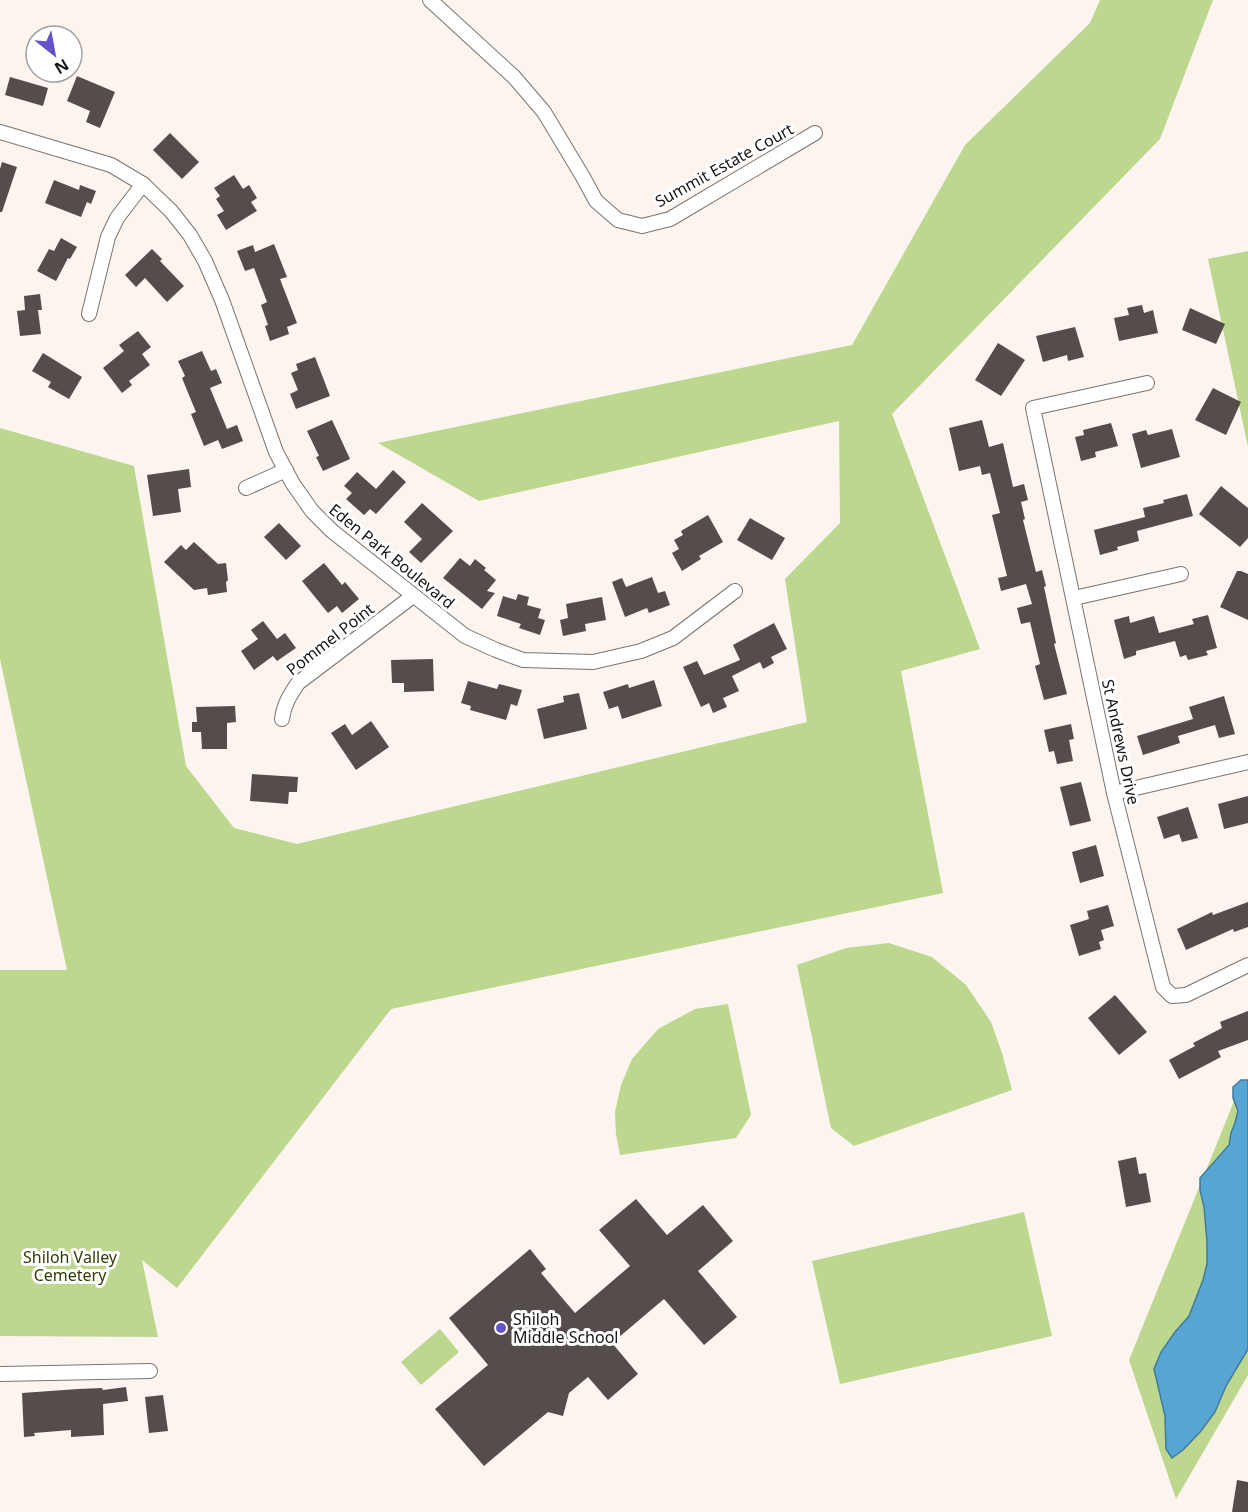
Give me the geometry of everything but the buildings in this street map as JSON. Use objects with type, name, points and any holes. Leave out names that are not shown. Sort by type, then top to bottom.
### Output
[{"type":"street","name":"Summit Estate Court","points":[[430,0],[514,77],[544,112],[596,201],[618,220],[642,225],[670,219],[815,133]]},
{"type":"street","name":"Eden Park Boulevard","points":[[0,132],[111,165],[143,184],[171,211],[190,236],[222,300],[276,452],[293,484],[312,511],[332,531],[465,636],[523,660],[593,662],[641,651],[674,638],[735,591]]},
{"type":"street","points":[[89,314],[108,237],[117,218],[143,184]]},
{"type":"street","name":"St Andrews Drive","points":[[1147,383],[1033,408],[1114,793],[1162,987],[1172,996],[1186,995],[1248,965]]},
{"type":"street","points":[[246,488],[286,470]]},
{"type":"street","points":[[1074,598],[1181,574]]},
{"type":"street","name":"Pommel Point","points":[[282,718],[284,706],[298,683],[413,596]]},
{"type":"street","points":[[1114,793],[1248,762]]},
{"type":"street","points":[[0,1374],[150,1371]]},
{"type":"green space","name":"Shiloh Valley Cemetery","points":[[1100,0],[1213,0],[1160,139],[892,414],[980,649],[901,671],[943,893],[391,1009],[177,1288],[142,1260],[158,1337],[0,1336],[0,970],[67,970],[0,659],[0,428],[134,466],[186,766],[234,828],[297,844],[807,722],[785,579],[840,523],[839,421],[479,501],[378,443],[852,345],[965,145],[1090,23]]},
{"type":"green space","points":[[1248,251],[1248,447],[1208,259]]},
{"type":"green space","points":[[889,943],[932,957],[966,985],[991,1022],[1012,1090],[854,1146],[831,1128],[797,965],[846,948]]},
{"type":"green space","points":[[728,1004],[751,1115],[736,1138],[620,1155],[615,1112],[621,1085],[632,1059],[658,1029],[695,1009]]},
{"type":"green space","points":[[1248,1086],[1248,1375],[1176,1499],[1129,1360],[1239,1089]]},
{"type":"green space","points":[[1024,1212],[1052,1336],[840,1384],[812,1261]]},
{"type":"green space","points":[[440,1329],[459,1352],[421,1385],[401,1362]]},
{"type":"water","points":[[1241,1080],[1248,1080],[1248,1349],[1226,1386],[1215,1412],[1201,1431],[1172,1458],[1166,1449],[1165,1416],[1154,1369],[1161,1352],[1189,1316],[1203,1280],[1207,1264],[1207,1242],[1200,1178],[1229,1145],[1238,1111],[1233,1098],[1233,1087]]},
{"type":"place","name":"Shiloh Middle School","points":[[501,1328]]}]
